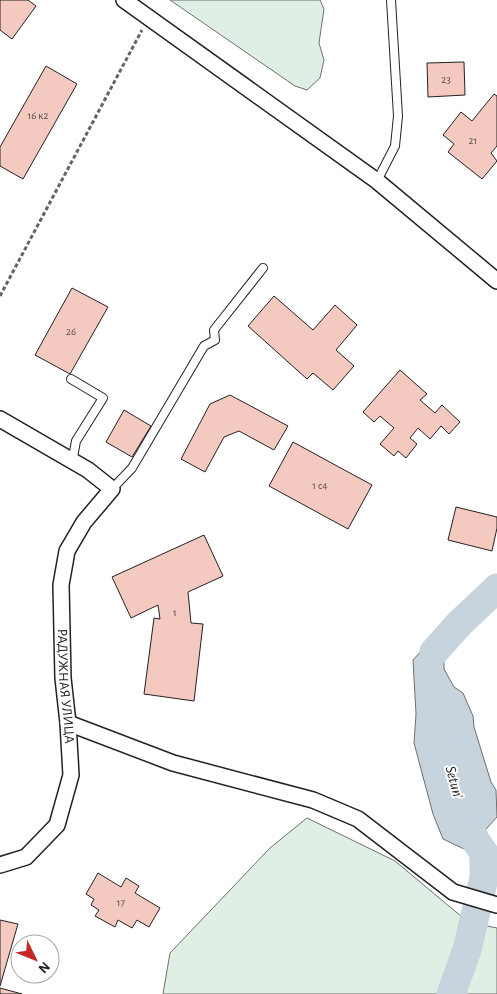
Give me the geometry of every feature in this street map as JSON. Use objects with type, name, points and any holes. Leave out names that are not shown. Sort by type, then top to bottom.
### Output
[{"type":"street","points":[[124,0],[378,181],[497,281]]},
{"type":"street","points":[[0,419],[72,463],[88,470],[112,489]]},
{"type":"street","name":"РАДУЖНАЯ УЛИЦА","points":[[0,864],[26,857],[57,825],[71,775],[63,678],[61,594],[65,559],[67,551],[84,522],[112,489]]},
{"type":"street","points":[[68,722],[173,763],[313,800],[358,820],[453,892],[497,905]]},
{"type":"lane","points":[[378,181],[395,146],[398,116],[391,0]]},
{"type":"lane","points":[[112,489],[132,468],[204,346],[215,340],[214,330],[263,268]]},
{"type":"lane","points":[[70,379],[103,398],[76,441],[72,463]]},
{"type":"path","points":[[0,296],[149,16]]},
{"type":"green space","points":[[170,0],[320,0],[324,9],[319,43],[324,60],[320,78],[307,90],[295,86]]},
{"type":"green space","points":[[307,818],[395,861],[468,922],[497,928],[497,994],[163,994],[170,953],[270,848]]},
{"type":"water","points":[[454,615],[463,631],[448,648],[444,658],[444,669],[454,687],[463,693],[473,716],[474,727],[491,782],[496,790],[497,817],[478,838],[464,849],[443,839],[433,814],[414,743],[416,714],[413,660]]},
{"type":"building","points":[[0,0],[28,0],[36,6],[12,39],[0,30]]},
{"type":"building","points":[[464,62],[465,95],[428,97],[427,63]]},
{"type":"building","points":[[46,66],[77,84],[23,179],[0,166],[0,147]]},
{"type":"building","points":[[494,94],[497,96],[497,146],[491,153],[497,161],[482,179],[448,152],[454,144],[443,135],[461,112],[472,121]]},
{"type":"building","points":[[72,288],[108,307],[70,374],[35,355]]},
{"type":"building","points":[[274,296],[313,330],[335,305],[357,325],[336,350],[354,366],[333,390],[313,373],[307,379],[248,326]]},
{"type":"building","points":[[400,370],[427,394],[420,400],[435,413],[442,405],[460,422],[449,434],[441,426],[430,439],[418,428],[410,438],[417,444],[406,458],[398,451],[394,456],[380,444],[394,428],[380,416],[374,422],[363,412]]},
{"type":"building","points":[[230,395],[288,426],[274,450],[239,431],[224,437],[205,472],[181,459],[210,404]]},
{"type":"building","points":[[124,410],[151,426],[132,457],[106,442]]},
{"type":"building","points":[[293,442],[372,485],[348,529],[269,486]]},
{"type":"building","points":[[456,507],[497,517],[497,528],[492,551],[448,540]]},
{"type":"building","points":[[204,535],[223,576],[188,592],[191,623],[203,624],[194,701],[144,694],[154,618],[160,619],[158,605],[131,618],[112,577]]},
{"type":"building","points":[[98,873],[121,887],[126,878],[139,886],[135,893],[160,908],[149,927],[137,920],[132,928],[118,920],[115,927],[95,916],[99,910],[91,905],[94,899],[86,894]]},
{"type":"building","points":[[0,920],[18,924],[15,934],[10,934],[10,952],[0,986]]},
{"type":"building","points":[[0,988],[22,994],[0,994]]},
{"type":"waterway","name":"Setun'","points":[[434,652],[459,624],[497,588]]},
{"type":"waterway","name":"Setun'","points":[[451,994],[467,950],[484,878],[484,853],[475,840],[460,805]]}]
